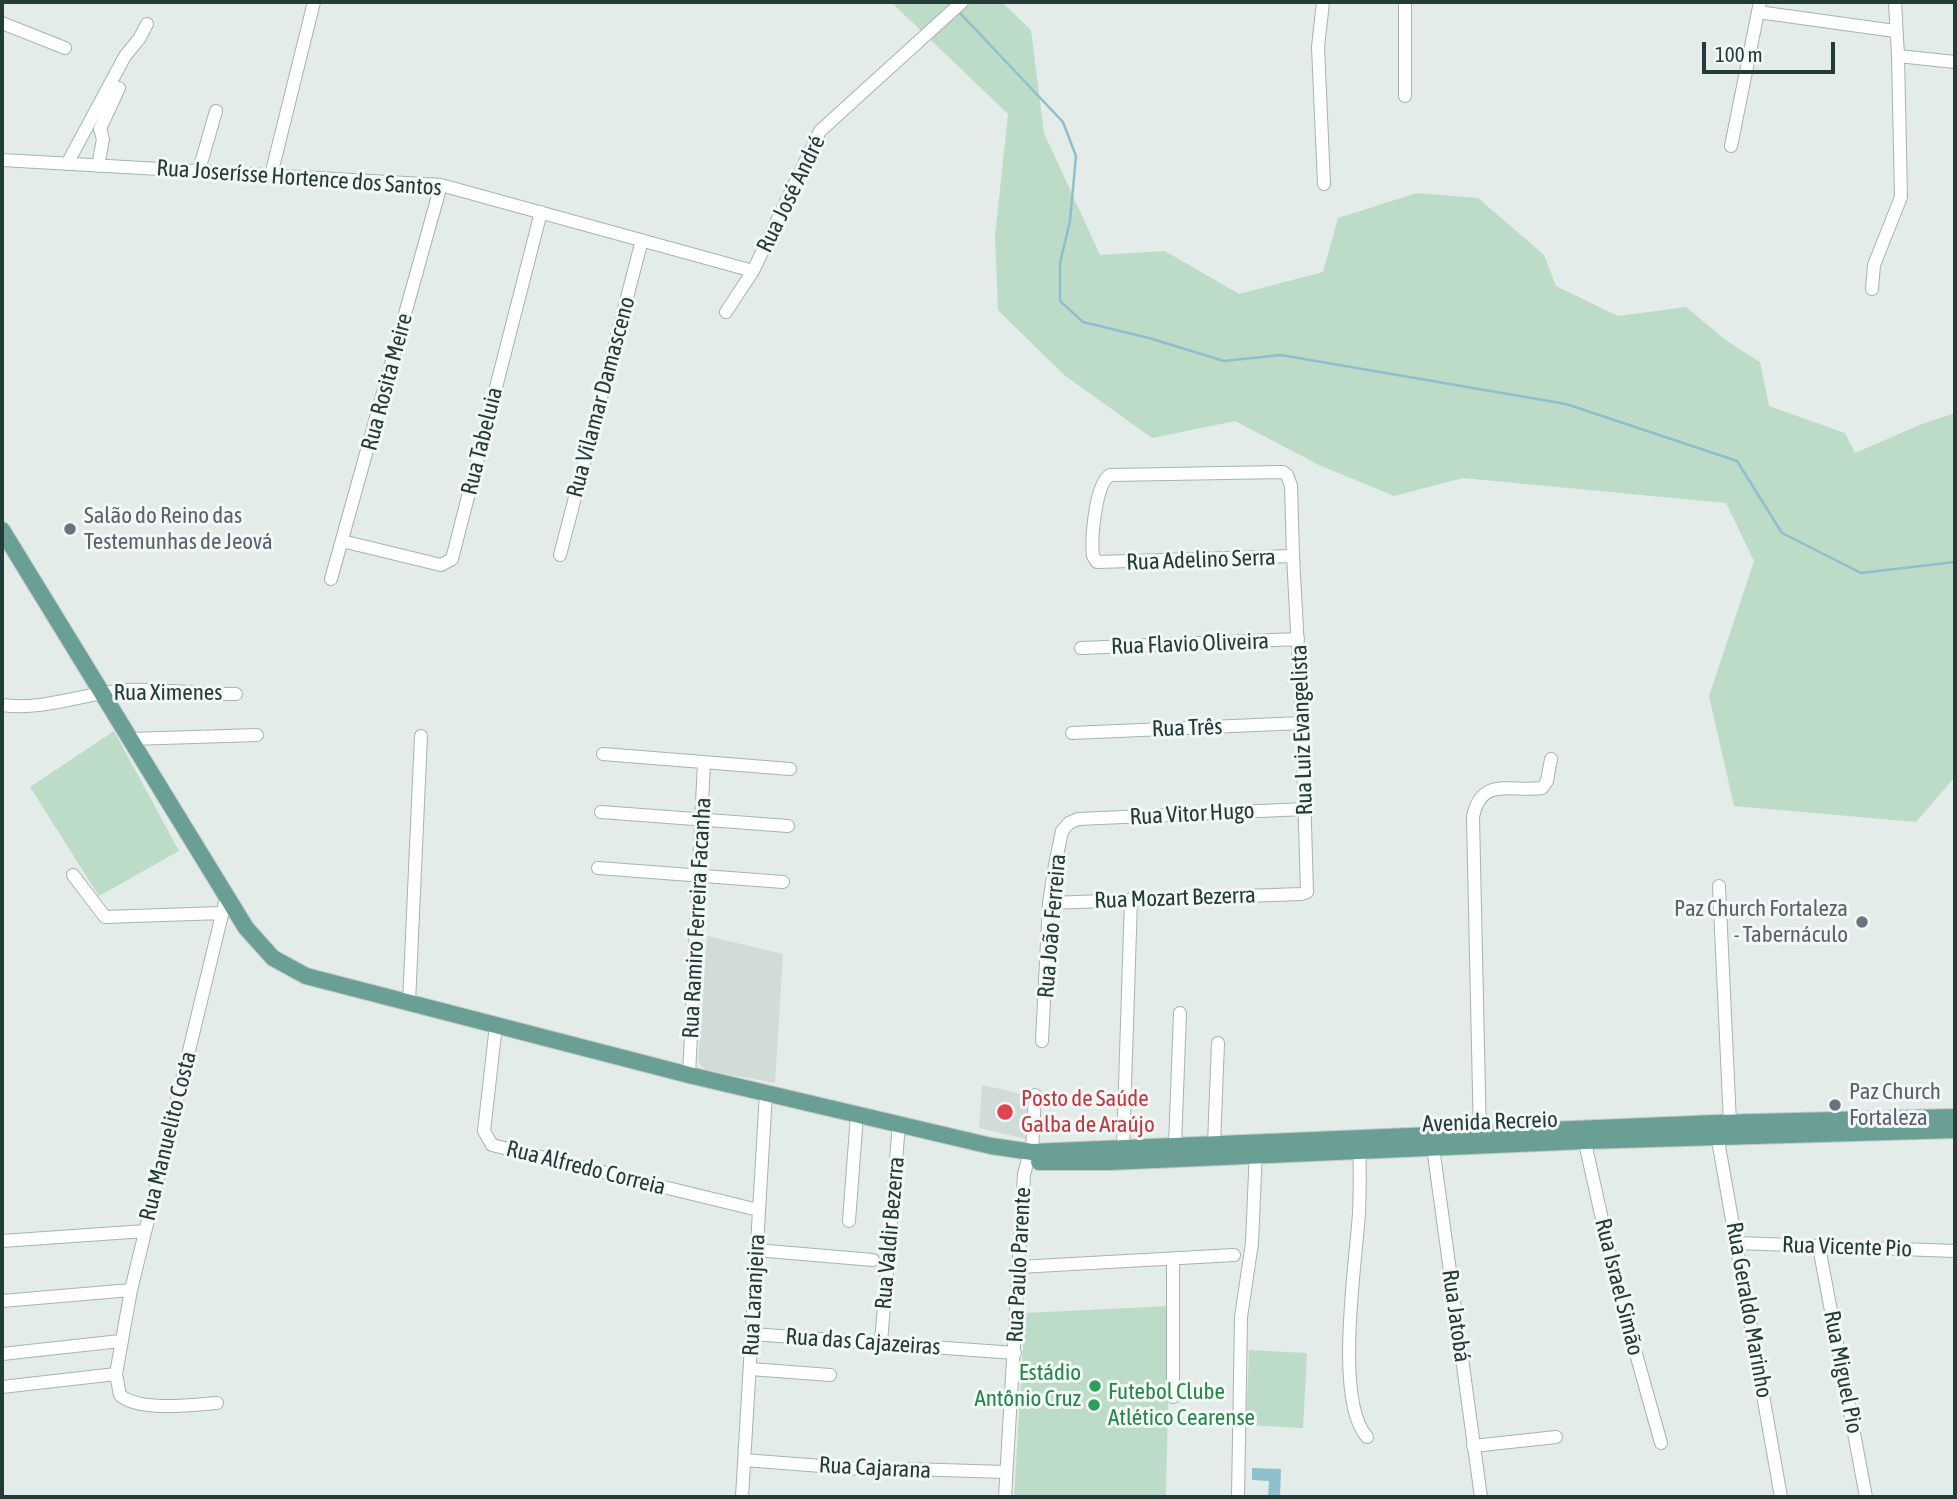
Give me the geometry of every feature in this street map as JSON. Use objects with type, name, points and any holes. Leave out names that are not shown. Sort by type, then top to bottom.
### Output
[{"type":"main road","points":[[2,530],[130,739],[224,906],[273,958],[291,969],[306,976],[689,1075],[1030,1156]]},
{"type":"main road","name":"Avenida Recreio","points":[[1873,1126],[1955,1117]]},
{"type":"main road","name":"Avenida Recreio","points":[[1030,1156],[1045,1163],[1110,1162],[1256,1149],[1721,1128],[1873,1126],[1955,1130]]},
{"type":"main road","name":"Avenida Recreio","points":[[1030,1156],[1214,1144],[1256,1149]]},
{"type":"street","points":[[271,175],[314,2]]},
{"type":"street","name":"Rua José André","points":[[726,312],[753,271],[820,131],[961,2]]},
{"type":"street","points":[[1323,2],[1318,47],[1324,184]]},
{"type":"street","points":[[1405,2],[1405,96]]},
{"type":"street","points":[[1872,289],[1874,265],[1901,197],[1895,2]]},
{"type":"street","points":[[1731,146],[1759,7],[1895,31]]},
{"type":"street","points":[[2,23],[65,48]]},
{"type":"street","points":[[67,164],[125,56],[147,24]]},
{"type":"street","points":[[1898,56],[1955,62]]},
{"type":"street","points":[[97,166],[103,139],[100,129],[119,88]]},
{"type":"street","points":[[199,170],[216,111]]},
{"type":"street","name":"Rua Joserísse Hortence dos Santos","points":[[2,160],[441,185],[753,271]]},
{"type":"street","name":"Rua Rosita Meire","points":[[331,579],[441,185]]},
{"type":"street","name":"Rua Tabeluia","points":[[342,541],[441,565],[452,559],[541,212]]},
{"type":"street","name":"Rua Vilamar Damasceno","points":[[560,555],[642,240]]},
{"type":"street","name":"Rua Luiz Evangelista","points":[[1105,563],[1097,562],[1093,556],[1092,540],[1102,482],[1110,475],[1283,472],[1287,475],[1291,486],[1308,890],[1301,894]]},
{"type":"street","name":"Rua Adelino Serra","points":[[1105,563],[1293,559]]},
{"type":"street","name":"Rua Flavio Oliveira","points":[[1081,648],[1298,639]]},
{"type":"street","name":"Rua Ximenes","points":[[2,705],[32,707],[130,690],[236,694]]},
{"type":"street","name":"Rua Três","points":[[1072,733],[1302,723]]},
{"type":"street","points":[[130,739],[257,735]]},
{"type":"street","points":[[408,1003],[421,736]]},
{"type":"street","points":[[603,754],[790,769]]},
{"type":"street","points":[[1480,1139],[1473,817],[1475,804],[1486,792],[1493,789],[1542,788],[1548,781],[1551,759]]},
{"type":"street","name":"Rua Ramiro Ferreira Facanha","points":[[689,1075],[704,762]]},
{"type":"street","name":"Rua Vitor Hugo","points":[[1078,819],[1305,809]]},
{"type":"street","points":[[601,811],[788,826]]},
{"type":"street","name":"Rua João Ferreira","points":[[1042,1041],[1049,903],[1062,831],[1069,823],[1078,819]]},
{"type":"street","points":[[598,868],[783,882]]},
{"type":"street","points":[[73,875],[105,916],[224,906]]},
{"type":"street","name":"Rua Geraldo Marinho","points":[[1719,886],[1721,1128],[1742,1279],[1781,1497]]},
{"type":"street","name":"Rua Mozart Bezerra","points":[[1049,903],[1301,894]]},
{"type":"street","points":[[1123,1148],[1131,899]]},
{"type":"street","name":"Rua Manuelito Costa","points":[[116,1374],[131,1290],[224,906]]},
{"type":"street","points":[[1175,1146],[1180,1013]]},
{"type":"street","name":"Rua Alfredo Correia","points":[[496,1025],[484,1131],[492,1145],[758,1210]]},
{"type":"street","points":[[1214,1144],[1218,1043]]},
{"type":"street","name":"Rua Laranjeira","points":[[741,1497],[766,1093]]},
{"type":"street","points":[[1030,1156],[1035,1095]]},
{"type":"street","points":[[849,1221],[857,1115]]},
{"type":"street","name":"Rua Valdir Bezerra","points":[[881,1342],[899,1124]]},
{"type":"street","name":"Rua Israel Simão","points":[[1583,1135],[1617,1286],[1661,1443]]},
{"type":"street","name":"Rua Jatobá","points":[[1432,1141],[1481,1497]]},
{"type":"street","points":[[1359,1144],[1359,1214],[1350,1370],[1355,1414],[1367,1437]]},
{"type":"street","points":[[1238,1497],[1241,1317],[1252,1243],[1256,1149]]},
{"type":"street","name":"Rua Paulo Parente","points":[[1005,1497],[1024,1174],[1030,1156]]},
{"type":"street","points":[[2,1241],[145,1231]]},
{"type":"street","name":"Rua Vicente Pio","points":[[1738,1243],[1955,1251]]},
{"type":"street","name":"Rua Miguel Pio","points":[[1819,1247],[1866,1497]]},
{"type":"street","points":[[756,1250],[873,1259]]},
{"type":"street","points":[[1018,1268],[1234,1255]]},
{"type":"street","points":[[1173,1259],[1173,1397]]},
{"type":"street","points":[[2,1301],[131,1290]]},
{"type":"street","name":"Rua das Cajazeiras","points":[[752,1335],[1015,1353]]},
{"type":"street","points":[[2,1354],[120,1341]]},
{"type":"street","points":[[750,1369],[830,1375]]},
{"type":"street","points":[[2,1387],[116,1374],[120,1395],[133,1402],[163,1405],[217,1403]]},
{"type":"street","points":[[1473,1446],[1556,1437]]},
{"type":"street","name":"Rua Cajarana","points":[[744,1460],[887,1471],[908,1469],[1006,1472]]},
{"type":"shaded area","points":[[707,936],[783,954],[775,1083],[705,1070],[698,1062]]},
{"type":"shaded area","name":"Posto de Saúde Galba de Araújo","points":[[982,1085],[1031,1096],[1030,1140],[979,1128]]},
{"type":"green space","points":[[891,2],[1002,2],[1031,30],[1044,133],[1100,255],[1165,251],[1239,294],[1323,272],[1338,218],[1417,193],[1478,198],[1544,255],[1556,286],[1618,316],[1686,307],[1727,341],[1760,362],[1769,406],[1845,433],[1855,453],[1955,413],[1955,777],[1916,822],[1734,806],[1709,696],[1754,561],[1726,503],[1463,478],[1394,496],[1319,465],[1235,421],[1152,438],[1064,375],[998,310],[995,236],[1008,114]]},
{"type":"green space","points":[[114,731],[179,851],[99,896],[30,787]]},
{"type":"green space","name":"Estádio Antônio Cruz","points":[[1170,1306],[1166,1497],[1014,1497],[1025,1313]]},
{"type":"green space","points":[[1249,1350],[1307,1353],[1303,1428],[1246,1425]]},
{"type":"water","points":[[1252,1468],[1281,1469],[1280,1497],[1268,1497],[1269,1481],[1252,1480]]},
{"type":"waterway","points":[[959,12],[1063,122],[1076,156],[1070,221],[1060,263],[1060,301],[1083,322],[1149,338],[1224,361],[1281,355],[1566,404],[1737,461],[1782,533],[1861,573],[1955,562]]},
{"type":"place","name":"Salão do Reino das Testemunhas de Jeová","points":[[70,529]]},
{"type":"place","name":"Paz Church Fortaleza - Tabernáculo","points":[[1862,922]]},
{"type":"place","name":"Paz Church Fortaleza","points":[[1835,1105]]},
{"type":"place","name":"Posto de Saúde Galba de Araújo","points":[[1005,1112]]},
{"type":"place","name":"Estádio Antônio Cruz","points":[[1095,1386]]},
{"type":"place","name":"Futebol Clube Atlético Cearense","points":[[1094,1405]]}]
